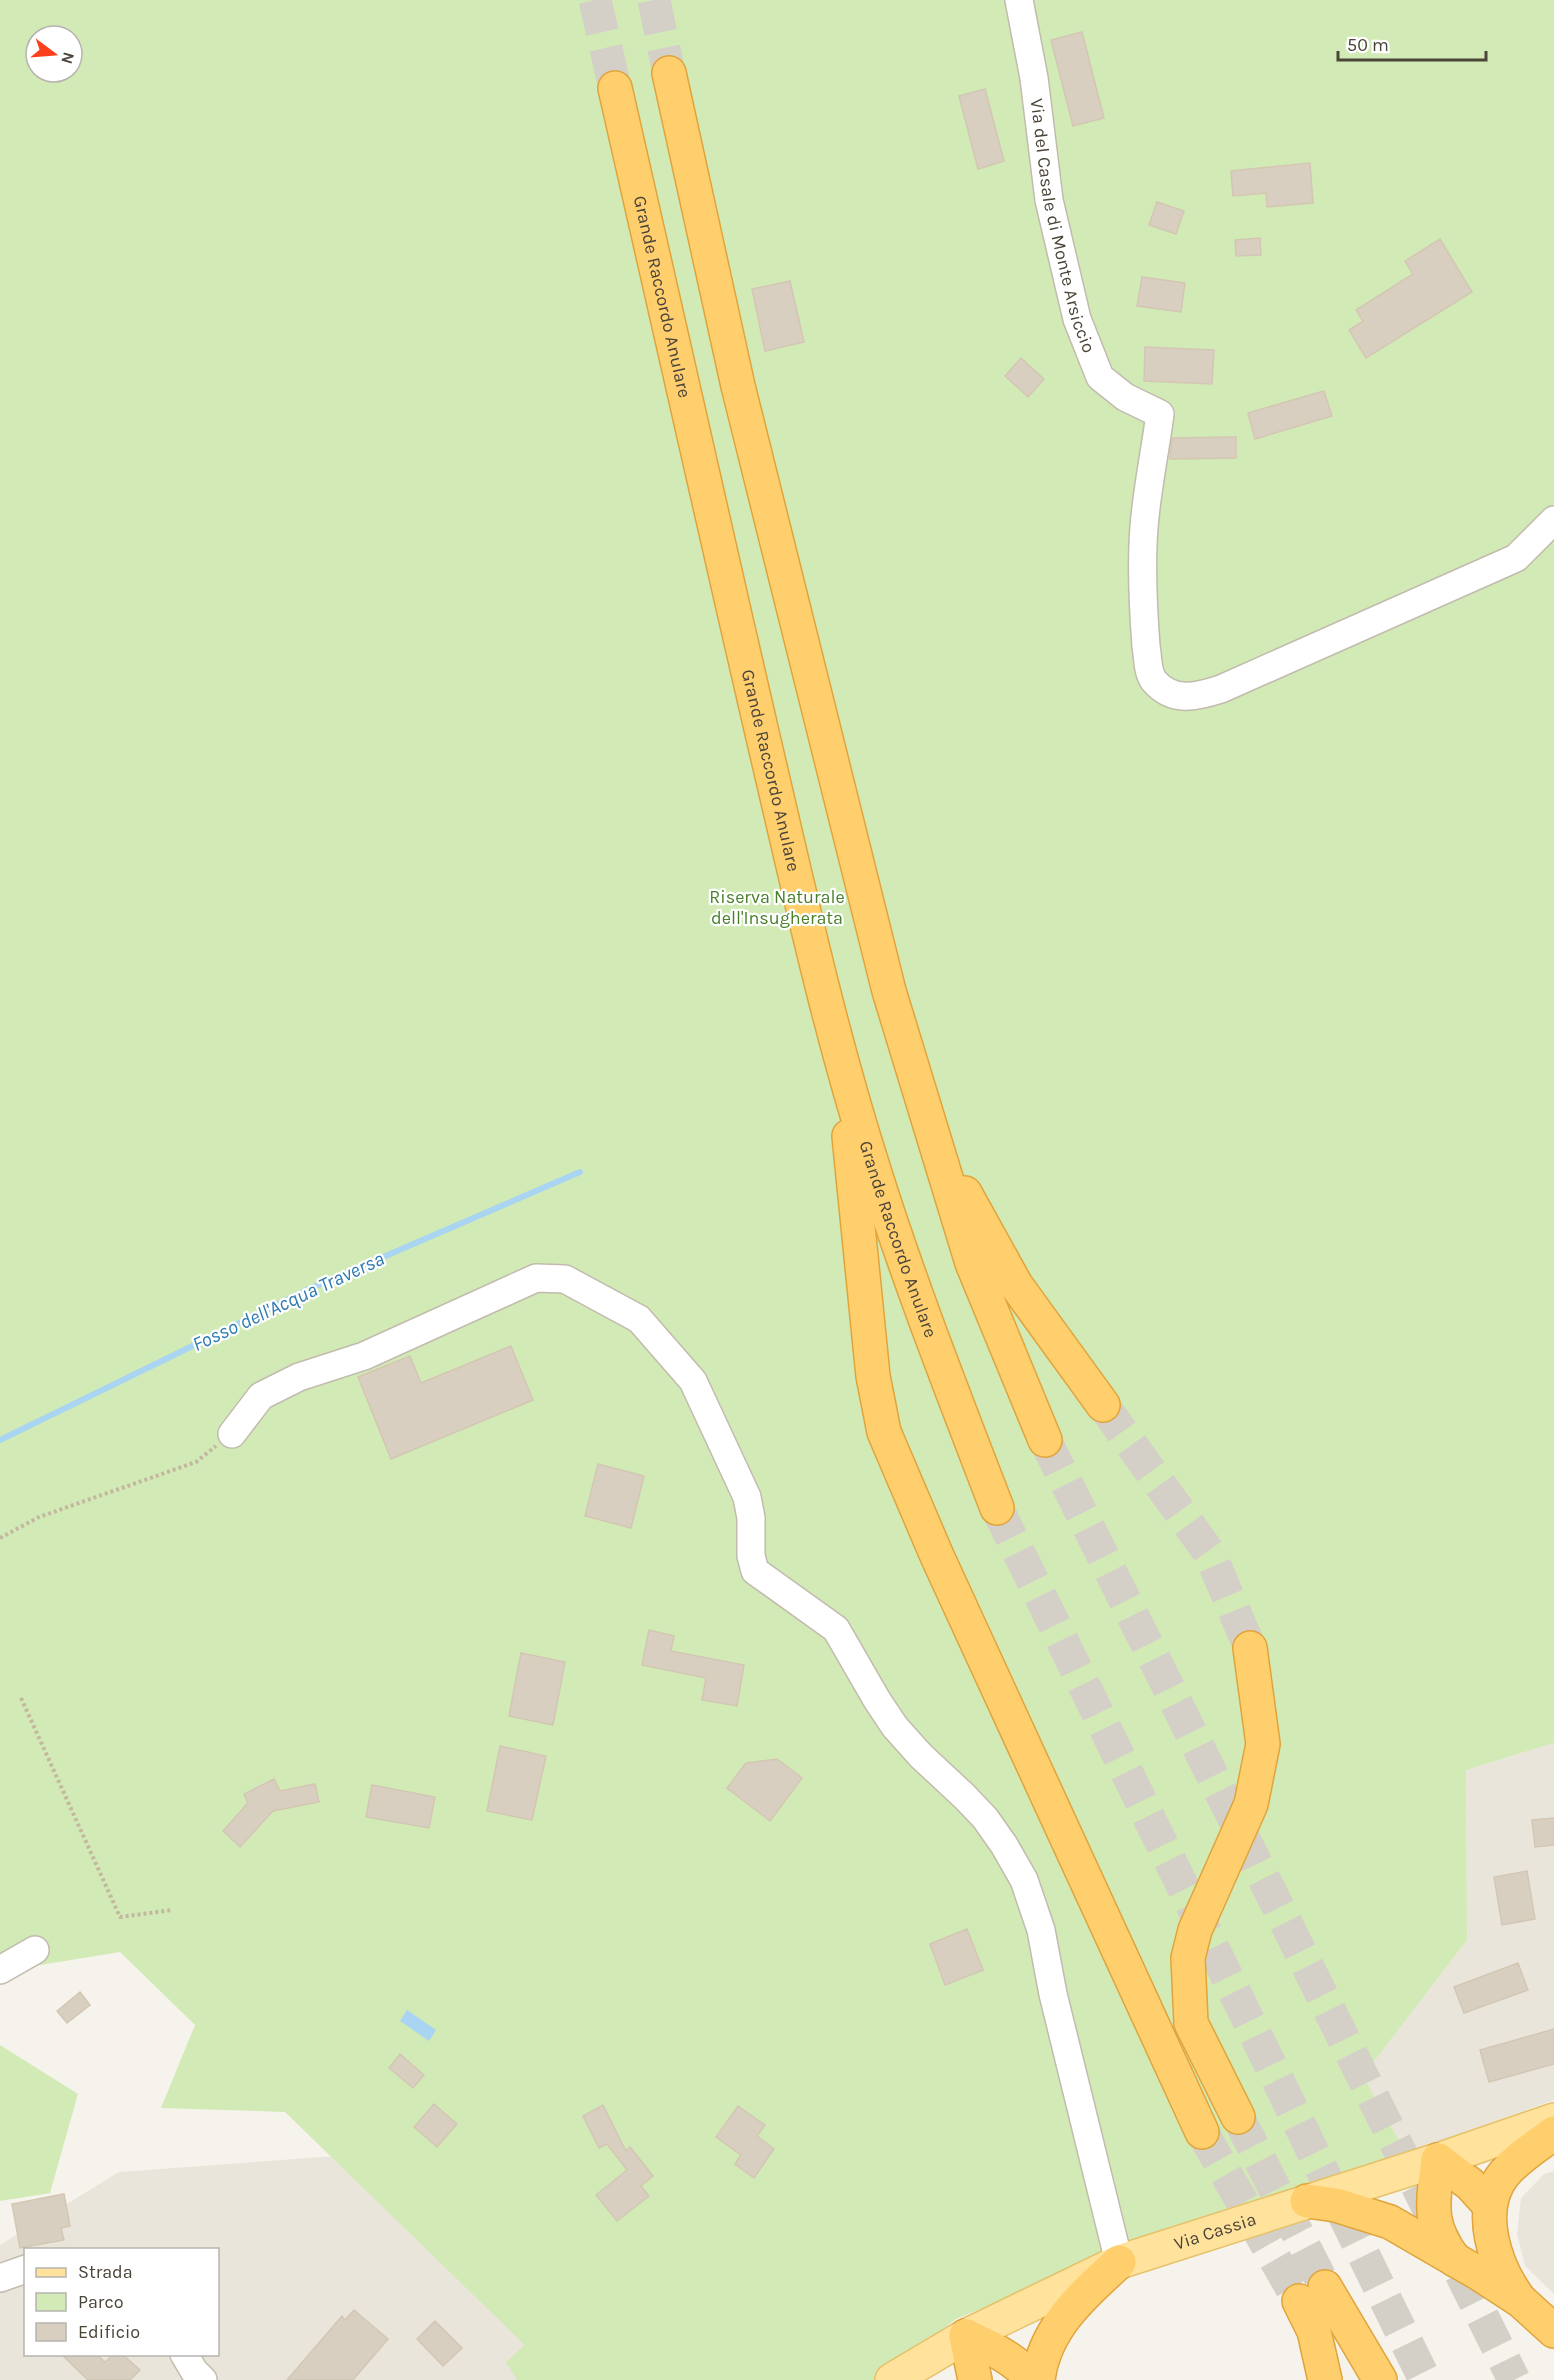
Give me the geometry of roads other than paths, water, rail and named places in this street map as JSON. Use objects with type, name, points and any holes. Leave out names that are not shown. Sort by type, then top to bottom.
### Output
[{"type":"highway","points":[[669,73],[738,386],[815,702],[889,991],[972,1263],[1045,1440]]},
{"type":"highway","name":"Grande Raccordo Anulare","points":[[615,88],[760,723],[840,1054],[873,1168],[950,1386],[997,1508]]},
{"type":"highway","points":[[840,1054],[873,1376],[884,1432],[937,1556],[1202,2132]]},
{"type":"highway","points":[[933,1136],[1016,1285],[1103,1405]]},
{"type":"highway","points":[[1238,2117],[1191,2024],[1188,1958],[1195,1930],[1251,1804],[1263,1744],[1250,1648]]},
{"type":"highway","points":[[1521,2301],[1500,2267],[1489,2205],[1503,2175],[1519,2159],[1554,2133]]},
{"type":"highway","points":[[1438,2160],[1470,2184],[1489,2205]]},
{"type":"highway","points":[[1438,2160],[1433,2206],[1435,2225],[1443,2244],[1455,2260]]},
{"type":"highway","points":[[1307,2201],[1336,2205],[1390,2222],[1521,2301],[1554,2331]]},
{"type":"highway","points":[[1038,2380],[1045,2351],[1061,2321],[1074,2304],[1119,2262]]},
{"type":"highway","points":[[1325,2380],[1314,2331],[1312,2294],[1380,2380]]},
{"type":"highway","points":[[966,2336],[975,2380]]},
{"type":"highway","points":[[966,2336],[1004,2354],[1033,2380]]},
{"type":"main road","name":"Via Cassia","points":[[892,2380],[966,2336],[1119,2262],[1438,2160],[1554,2120]]},
{"type":"street","name":"Via del Casale di Monte Arsiccio","points":[[1019,0],[1034,78],[1049,200],[1077,319],[1100,377],[1125,397],[1160,414],[1144,527],[1143,613],[1148,665],[1152,679],[1166,692],[1179,697],[1197,697],[1221,689],[1516,558],[1554,520]]},
{"type":"street","points":[[232,1434],[261,1396],[299,1377],[364,1356],[536,1278],[565,1279],[639,1319],[693,1381],[737,1473],[750,1511],[751,1556],[755,1571],[836,1629],[895,1727],[921,1756],[985,1818],[1024,1880],[1041,1930],[1053,1994],[1119,2262]]},
{"type":"street","points":[[0,1970],[35,1950]]},
{"type":"street","points":[[0,2278],[24,2270]]},
{"type":"street","points":[[185,2356],[203,2380]]},
{"type":"water","points":[[407,2010],[436,2030],[429,2041],[400,2021]]},
{"type":"waterway","name":"Fosso dell'Acqua Traversa","points":[[0,1440],[309,1289],[580,1172]]},
{"type":"tunnel","points":[[595,0],[615,88]]},
{"type":"tunnel","points":[[654,0],[669,73]]},
{"type":"tunnel","points":[[1103,1405],[1210,1554],[1250,1648]]},
{"type":"tunnel","points":[[1045,1440],[1514,2380]]},
{"type":"tunnel","points":[[997,1508],[1425,2380]]},
{"type":"tunnel","points":[[1238,2117],[1325,2287]]},
{"type":"tunnel","points":[[1202,2132],[1299,2301]]},
{"type":"park label","name":"Riserva Naturale dell'Insugherata","points":[[777,907]]}]
